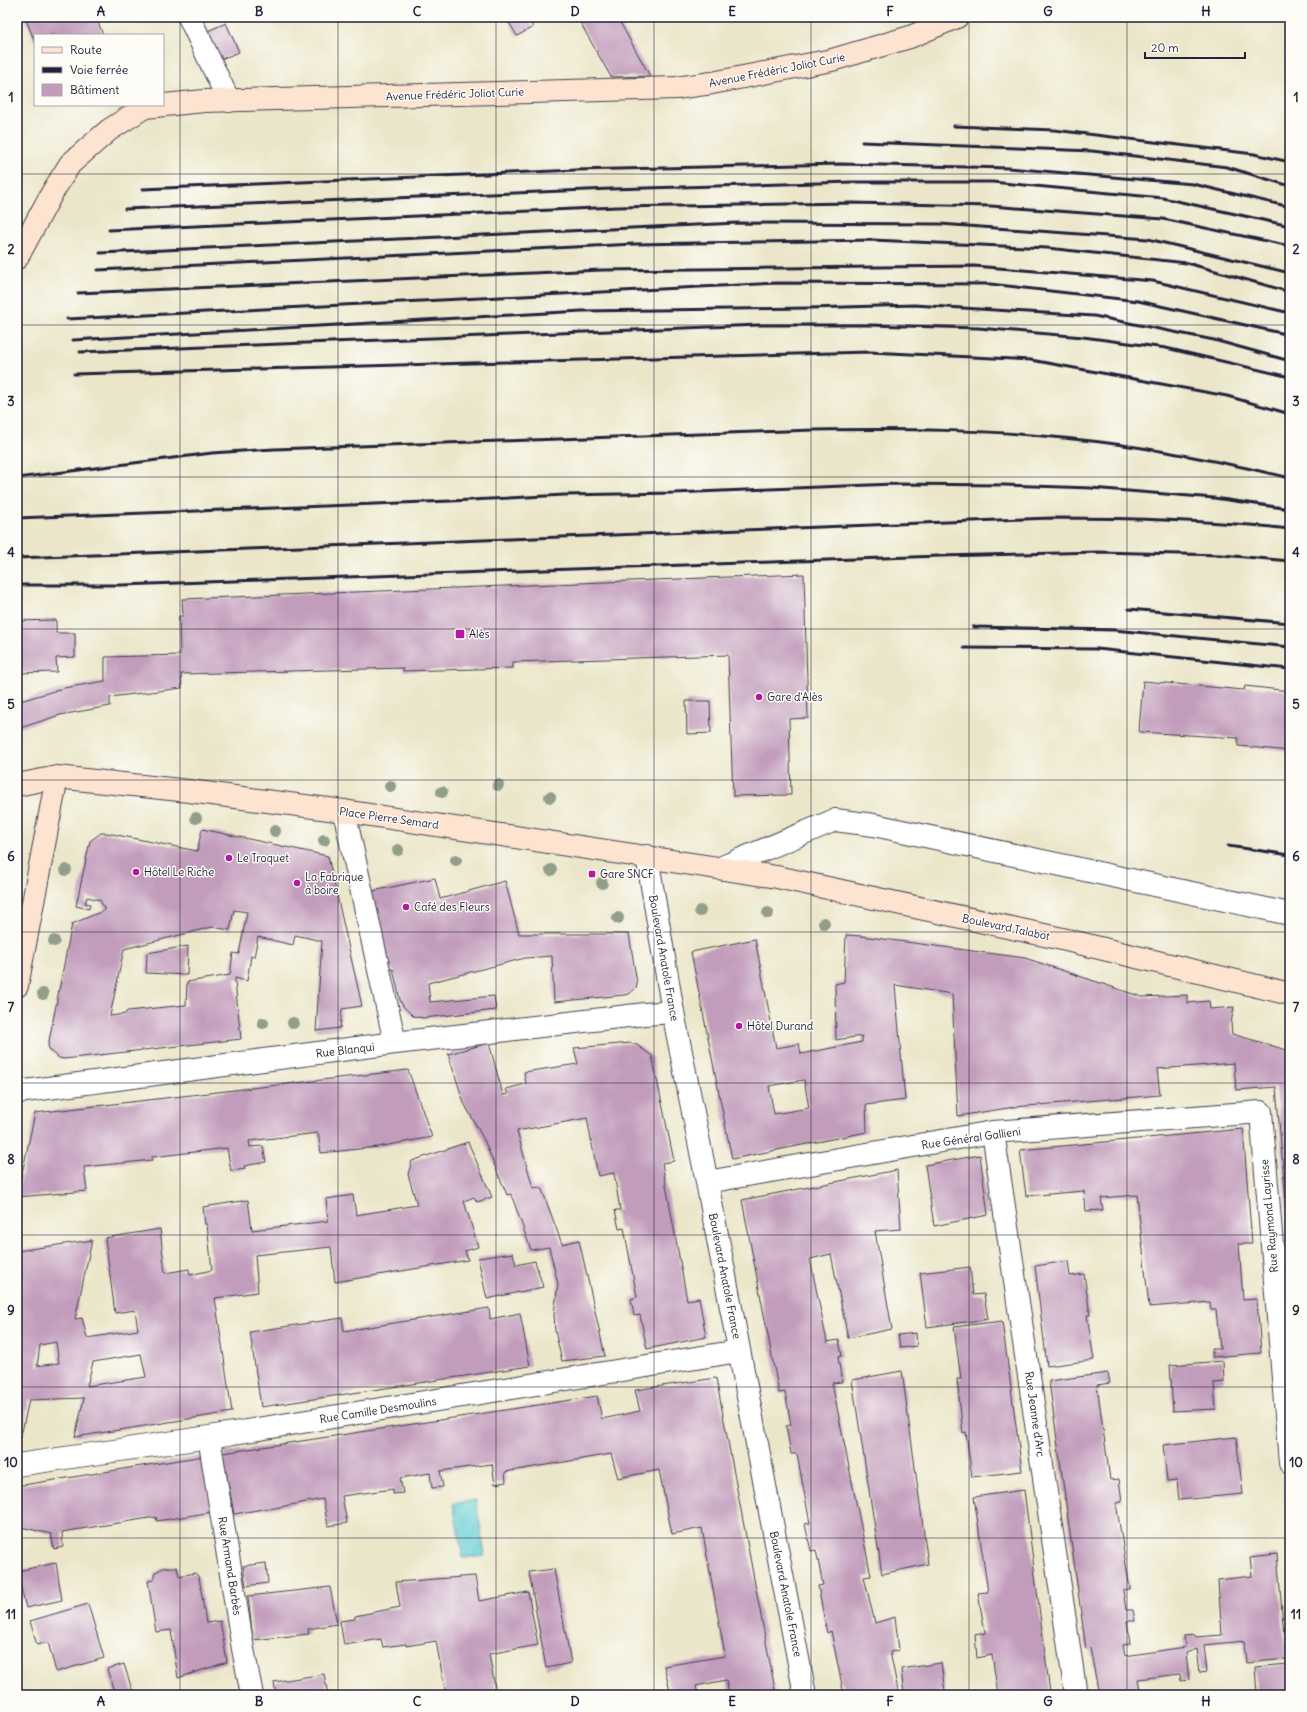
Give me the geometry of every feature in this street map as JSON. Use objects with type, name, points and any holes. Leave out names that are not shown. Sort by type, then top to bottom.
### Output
[{"type":"main road","name":"Avenue Frédéric Joliot Curie","points":[[164,105],[204,101],[676,88],[712,83],[832,60],[910,36],[957,17]]},
{"type":"main road","name":"Avenue Frédéric Joliot Curie","points":[[17,258],[52,193],[70,164],[109,130],[145,107],[155,106]]},
{"type":"main road","name":"Place Pierre Semard","points":[[17,785],[57,777],[189,791],[344,811],[720,868]]},
{"type":"main road","points":[[17,986],[57,777]]},
{"type":"main road","name":"Boulevard Talabot","points":[[720,868],[777,876],[1058,938],[1290,994]]},
{"type":"street","points":[[189,17],[228,101]]},
{"type":"street","points":[[344,811],[395,1043]]},
{"type":"street","points":[[720,868],[835,820],[874,825],[1290,914]]},
{"type":"street","name":"Boulevard Anatole France","points":[[647,856],[673,1012],[805,1695]]},
{"type":"street","name":"Rue Blanqui","points":[[17,1092],[395,1043],[673,1012]]},
{"type":"street","name":"Rue Général Gallieni","points":[[707,1182],[993,1132],[1260,1112]]},
{"type":"street","name":"Rue Raymond Layrisse","points":[[1260,1112],[1290,1463]]},
{"type":"street","name":"Rue Jeanne d'Arc","points":[[993,1132],[1076,1695]]},
{"type":"street","name":"Rue Camille Desmoulins","points":[[17,1464],[209,1437],[739,1351]]},
{"type":"street","name":"Rue Armand Barbès","points":[[209,1437],[243,1649],[252,1695]]},
{"type":"water","points":[[476,1500],[485,1555],[463,1558],[453,1504]]},
{"type":"building","points":[[25,17],[96,17],[103,34],[34,34],[34,40]]},
{"type":"building","points":[[506,17],[527,17],[533,27],[517,36]]},
{"type":"building","points":[[577,17],[617,17],[650,76],[611,77]]},
{"type":"building","points":[[226,23],[239,52],[214,62],[201,34]]},
{"type":"building","name":"Gare d'Alès","points":[[804,574],[808,718],[789,719],[791,795],[733,796],[728,655],[513,662],[513,668],[403,671],[403,668],[181,674],[182,688],[110,697],[110,706],[60,715],[17,729],[17,702],[64,688],[105,681],[105,657],[180,655],[179,616],[183,616],[182,599]]},
{"type":"building","points":[[56,620],[56,633],[75,633],[75,657],[56,658],[57,672],[17,673],[17,621]]},
{"type":"building","points":[[1143,681],[1244,690],[1245,686],[1290,691],[1290,751],[1238,746],[1238,738],[1139,732]]},
{"type":"building","points":[[686,701],[710,701],[711,733],[687,734]]},
{"type":"building","points":[[202,829],[328,856],[362,1006],[342,1009],[340,1028],[316,1031],[322,941],[295,935],[293,945],[258,937],[254,957],[251,956],[247,981],[235,978],[241,1039],[64,1059],[59,1058],[50,1050],[48,1046],[72,924],[105,910],[100,900],[87,897],[85,903],[90,904],[89,909],[76,906],[90,841],[101,833],[107,833],[197,851]],"holes":[[[234,910],[247,912],[239,954],[233,953],[230,975],[187,982],[186,1005],[127,1011],[125,1014],[110,1016],[124,949],[212,927],[230,930]]]},
{"type":"building","points":[[435,878],[440,899],[505,881],[519,934],[629,934],[637,983],[636,988],[629,994],[624,995],[554,1002],[552,956],[525,958],[428,983],[430,1002],[494,996],[496,1010],[423,1018],[413,1016],[403,1006],[400,1000],[393,969],[390,970],[377,911],[371,907],[368,892]]},
{"type":"building","points":[[846,935],[1025,958],[1142,997],[1187,995],[1187,1003],[1209,1001],[1210,1009],[1234,1007],[1231,1023],[1232,1034],[1290,1051],[1290,1249],[1276,1087],[1236,1090],[1234,1063],[1157,1069],[1160,1095],[1014,1107],[958,1116],[952,994],[895,985],[905,1100],[866,1105],[867,1132],[732,1159],[691,952],[755,939],[776,1048],[799,1044],[801,1054],[862,1042],[862,1036],[836,1040],[835,984],[844,982]],"holes":[[[804,1080],[809,1108],[774,1114],[769,1086]]]},
{"type":"building","points":[[188,946],[187,975],[146,973],[147,953]]},
{"type":"building","points":[[489,1043],[503,1095],[508,1094],[506,1089],[526,1084],[524,1072],[578,1064],[574,1048],[631,1043],[637,1045],[652,1056],[674,1161],[662,1163],[687,1300],[699,1298],[706,1337],[647,1349],[640,1315],[634,1316],[631,1299],[637,1297],[624,1228],[619,1229],[615,1210],[620,1210],[614,1173],[598,1176],[587,1118],[517,1131],[533,1188],[541,1187],[562,1244],[579,1240],[605,1356],[562,1361],[555,1331],[554,1314],[558,1284],[549,1247],[531,1250],[511,1194],[507,1195],[484,1140],[464,1103],[448,1054]]},
{"type":"building","points":[[408,1070],[432,1137],[378,1147],[321,1153],[318,1133],[249,1141],[250,1147],[263,1146],[266,1162],[244,1166],[245,1169],[231,1171],[227,1148],[152,1157],[152,1160],[84,1167],[87,1191],[17,1197],[35,1113]]},
{"type":"building","points":[[1243,1129],[1252,1244],[1239,1244],[1243,1300],[1257,1299],[1261,1353],[1212,1357],[1212,1349],[1220,1349],[1216,1310],[1211,1310],[1210,1302],[1149,1307],[1137,1195],[1101,1198],[1103,1210],[1086,1211],[1084,1191],[1026,1196],[1020,1150]]},
{"type":"building","points":[[468,1142],[492,1197],[477,1202],[474,1197],[464,1201],[478,1247],[465,1251],[468,1260],[335,1282],[331,1247],[255,1255],[258,1292],[215,1298],[232,1412],[75,1437],[84,1398],[29,1400],[19,1445],[17,1446],[17,1251],[92,1240],[75,1319],[82,1318],[87,1338],[138,1330],[135,1310],[115,1313],[105,1238],[160,1229],[165,1273],[189,1269],[190,1275],[212,1270],[207,1224],[205,1224],[203,1207],[248,1200],[252,1230],[328,1221],[326,1199],[353,1195],[356,1215],[417,1205],[408,1174],[412,1161]],"holes":[[[56,1342],[59,1363],[37,1366],[40,1345]],[[141,1354],[146,1377],[87,1386],[93,1362]]]},
{"type":"building","points":[[980,1155],[988,1215],[934,1226],[925,1165]]},
{"type":"building","points":[[897,1170],[901,1229],[875,1231],[892,1329],[848,1338],[831,1254],[810,1259],[827,1342],[839,1340],[842,1356],[838,1357],[842,1382],[832,1383],[871,1576],[864,1577],[875,1623],[895,1617],[899,1650],[890,1652],[899,1695],[844,1695],[831,1631],[827,1633],[818,1586],[823,1585],[816,1550],[811,1551],[806,1529],[805,1524],[810,1523],[797,1454],[791,1454],[786,1426],[791,1425],[785,1392],[779,1393],[742,1200]]},
{"type":"building","points":[[513,1253],[516,1265],[535,1261],[543,1287],[487,1299],[478,1258]]},
{"type":"building","points":[[1068,1261],[1070,1276],[1084,1274],[1090,1315],[1087,1315],[1094,1360],[1047,1366],[1035,1266]]},
{"type":"building","points":[[970,1267],[973,1295],[984,1294],[988,1319],[927,1327],[920,1273]]},
{"type":"building","points":[[489,1308],[490,1319],[520,1313],[530,1366],[261,1407],[250,1332],[342,1318],[344,1331]]},
{"type":"building","points":[[1002,1321],[1022,1471],[972,1477],[966,1432],[963,1433],[957,1379],[961,1379],[954,1327]]},
{"type":"building","points":[[916,1333],[917,1346],[900,1348],[898,1335]]},
{"type":"building","points":[[1223,1361],[1224,1382],[1214,1383],[1216,1409],[1173,1411],[1170,1365]]},
{"type":"building","points":[[902,1371],[928,1564],[882,1574],[852,1380]]},
{"type":"building","points":[[1108,1373],[1110,1383],[1097,1385],[1110,1480],[1119,1479],[1122,1502],[1116,1503],[1130,1589],[1123,1590],[1126,1610],[1133,1610],[1135,1621],[1127,1621],[1130,1644],[1123,1645],[1125,1656],[1185,1647],[1184,1636],[1195,1635],[1195,1637],[1222,1635],[1218,1580],[1252,1576],[1250,1557],[1277,1554],[1286,1659],[1246,1663],[1244,1641],[1204,1645],[1207,1671],[1200,1672],[1197,1649],[1186,1653],[1189,1680],[1181,1681],[1180,1674],[1138,1679],[1141,1695],[1099,1695],[1090,1648],[1086,1649],[1049,1381]]},
{"type":"building","points":[[716,1378],[776,1695],[729,1695],[726,1680],[696,1686],[698,1695],[671,1695],[664,1666],[725,1656],[702,1528],[672,1534],[659,1470],[618,1478],[611,1454],[505,1472],[506,1482],[495,1484],[492,1464],[440,1471],[443,1487],[432,1488],[430,1473],[400,1478],[403,1493],[393,1494],[393,1489],[342,1496],[347,1523],[328,1526],[323,1499],[234,1514],[223,1453],[597,1396],[602,1419],[640,1411],[635,1390]]},
{"type":"building","points":[[1236,1437],[1243,1494],[1179,1500],[1177,1480],[1167,1481],[1163,1445]]},
{"type":"building","points":[[204,1456],[212,1512],[157,1521],[156,1517],[62,1532],[63,1547],[54,1549],[51,1534],[17,1526],[17,1486]]},
{"type":"building","points":[[1024,1490],[1050,1693],[1039,1695],[998,1695],[992,1655],[977,1658],[975,1635],[985,1633],[978,1593],[988,1592],[974,1497]]},
{"type":"building","points":[[56,1563],[62,1600],[26,1608],[17,1571]]},
{"type":"building","points":[[266,1563],[268,1583],[246,1586],[243,1566]]},
{"type":"building","points":[[177,1567],[179,1576],[195,1573],[199,1577],[206,1623],[220,1621],[227,1662],[178,1678],[171,1630],[156,1632],[148,1581],[154,1580],[154,1573],[163,1568]]},
{"type":"building","points":[[554,1569],[571,1663],[546,1668],[529,1572]]},
{"type":"building","points":[[475,1576],[479,1601],[528,1592],[538,1645],[489,1654],[496,1693],[487,1695],[446,1695],[436,1641],[406,1646],[406,1644],[383,1647],[381,1639],[344,1645],[340,1621],[355,1619],[355,1616],[400,1607],[396,1582]]},
{"type":"building","points":[[330,1587],[337,1624],[308,1629],[309,1634],[253,1640],[248,1596]]},
{"type":"building","points":[[88,1604],[104,1658],[56,1672],[48,1642],[37,1645],[30,1621]]},
{"type":"building","points":[[941,1663],[945,1691],[927,1695],[904,1695],[901,1669]]},
{"type":"building","points":[[124,1664],[133,1693],[126,1695],[115,1695],[107,1669]]},
{"type":"building","points":[[1287,1665],[1289,1690],[1257,1693],[1255,1668]]},
{"type":"building","points":[[324,1674],[328,1695],[276,1695],[274,1682]]},
{"type":"railway","points":[[954,126],[1054,130],[1254,154],[1290,162]]},
{"type":"railway","points":[[862,142],[1092,151],[1227,167],[1290,186]]},
{"type":"railway","points":[[143,189],[576,170],[840,164],[1009,168],[1193,184],[1290,207]]},
{"type":"railway","points":[[125,209],[611,189],[853,182],[992,182],[1163,198],[1290,226]]},
{"type":"railway","points":[[109,230],[617,207],[852,203],[991,206],[1163,219],[1290,246]]},
{"type":"railway","points":[[100,253],[738,223],[940,224],[1148,239],[1290,273]]},
{"type":"railway","points":[[98,270],[635,244],[873,240],[1047,248],[1187,263],[1290,292]]},
{"type":"railway","points":[[78,293],[602,270],[974,266],[1153,281],[1290,313]]},
{"type":"railway","points":[[67,319],[777,283],[990,284],[1138,301],[1290,335]]},
{"type":"railway","points":[[73,340],[582,311],[914,305],[1094,316],[1214,340],[1290,361]]},
{"type":"railway","points":[[80,352],[759,325],[868,325],[978,328],[1083,337],[1166,348],[1290,377]]},
{"type":"railway","points":[[74,374],[870,352],[1031,360],[1227,396],[1290,414]]},
{"type":"railway","points":[[17,478],[212,453],[274,449],[814,430],[944,430],[1041,436],[1100,442],[1182,455],[1290,478]]},
{"type":"railway","points":[[17,518],[451,501],[565,495],[674,493],[894,484],[1004,485],[1091,488],[1214,498],[1290,509]]},
{"type":"railway","points":[[17,558],[1052,518],[1171,520],[1231,523],[1290,529]]},
{"type":"railway","points":[[17,585],[122,585],[940,556],[1098,552],[1222,555],[1290,561]]},
{"type":"railway","points":[[1129,609],[1290,623]]},
{"type":"railway","points":[[973,627],[1114,630],[1290,647]]},
{"type":"railway","points":[[964,648],[1097,649],[1290,669]]},
{"type":"railway","points":[[1228,846],[1290,855]]},
{"type":"place","name":"Alès","points":[[460,634]]},
{"type":"place","name":"Gare d'Alès","points":[[759,697]]},
{"type":"place","name":"Le Troquet","points":[[229,858]]},
{"type":"place","name":"Hôtel Le Riche","points":[[136,872]]},
{"type":"place","name":"Gare SNCF","points":[[592,874]]},
{"type":"place","name":"La Fabrique à boire","points":[[297,883]]},
{"type":"place","name":"Café des Fleurs","points":[[406,907]]},
{"type":"place","name":"Hôtel Durand","points":[[739,1026]]}]
